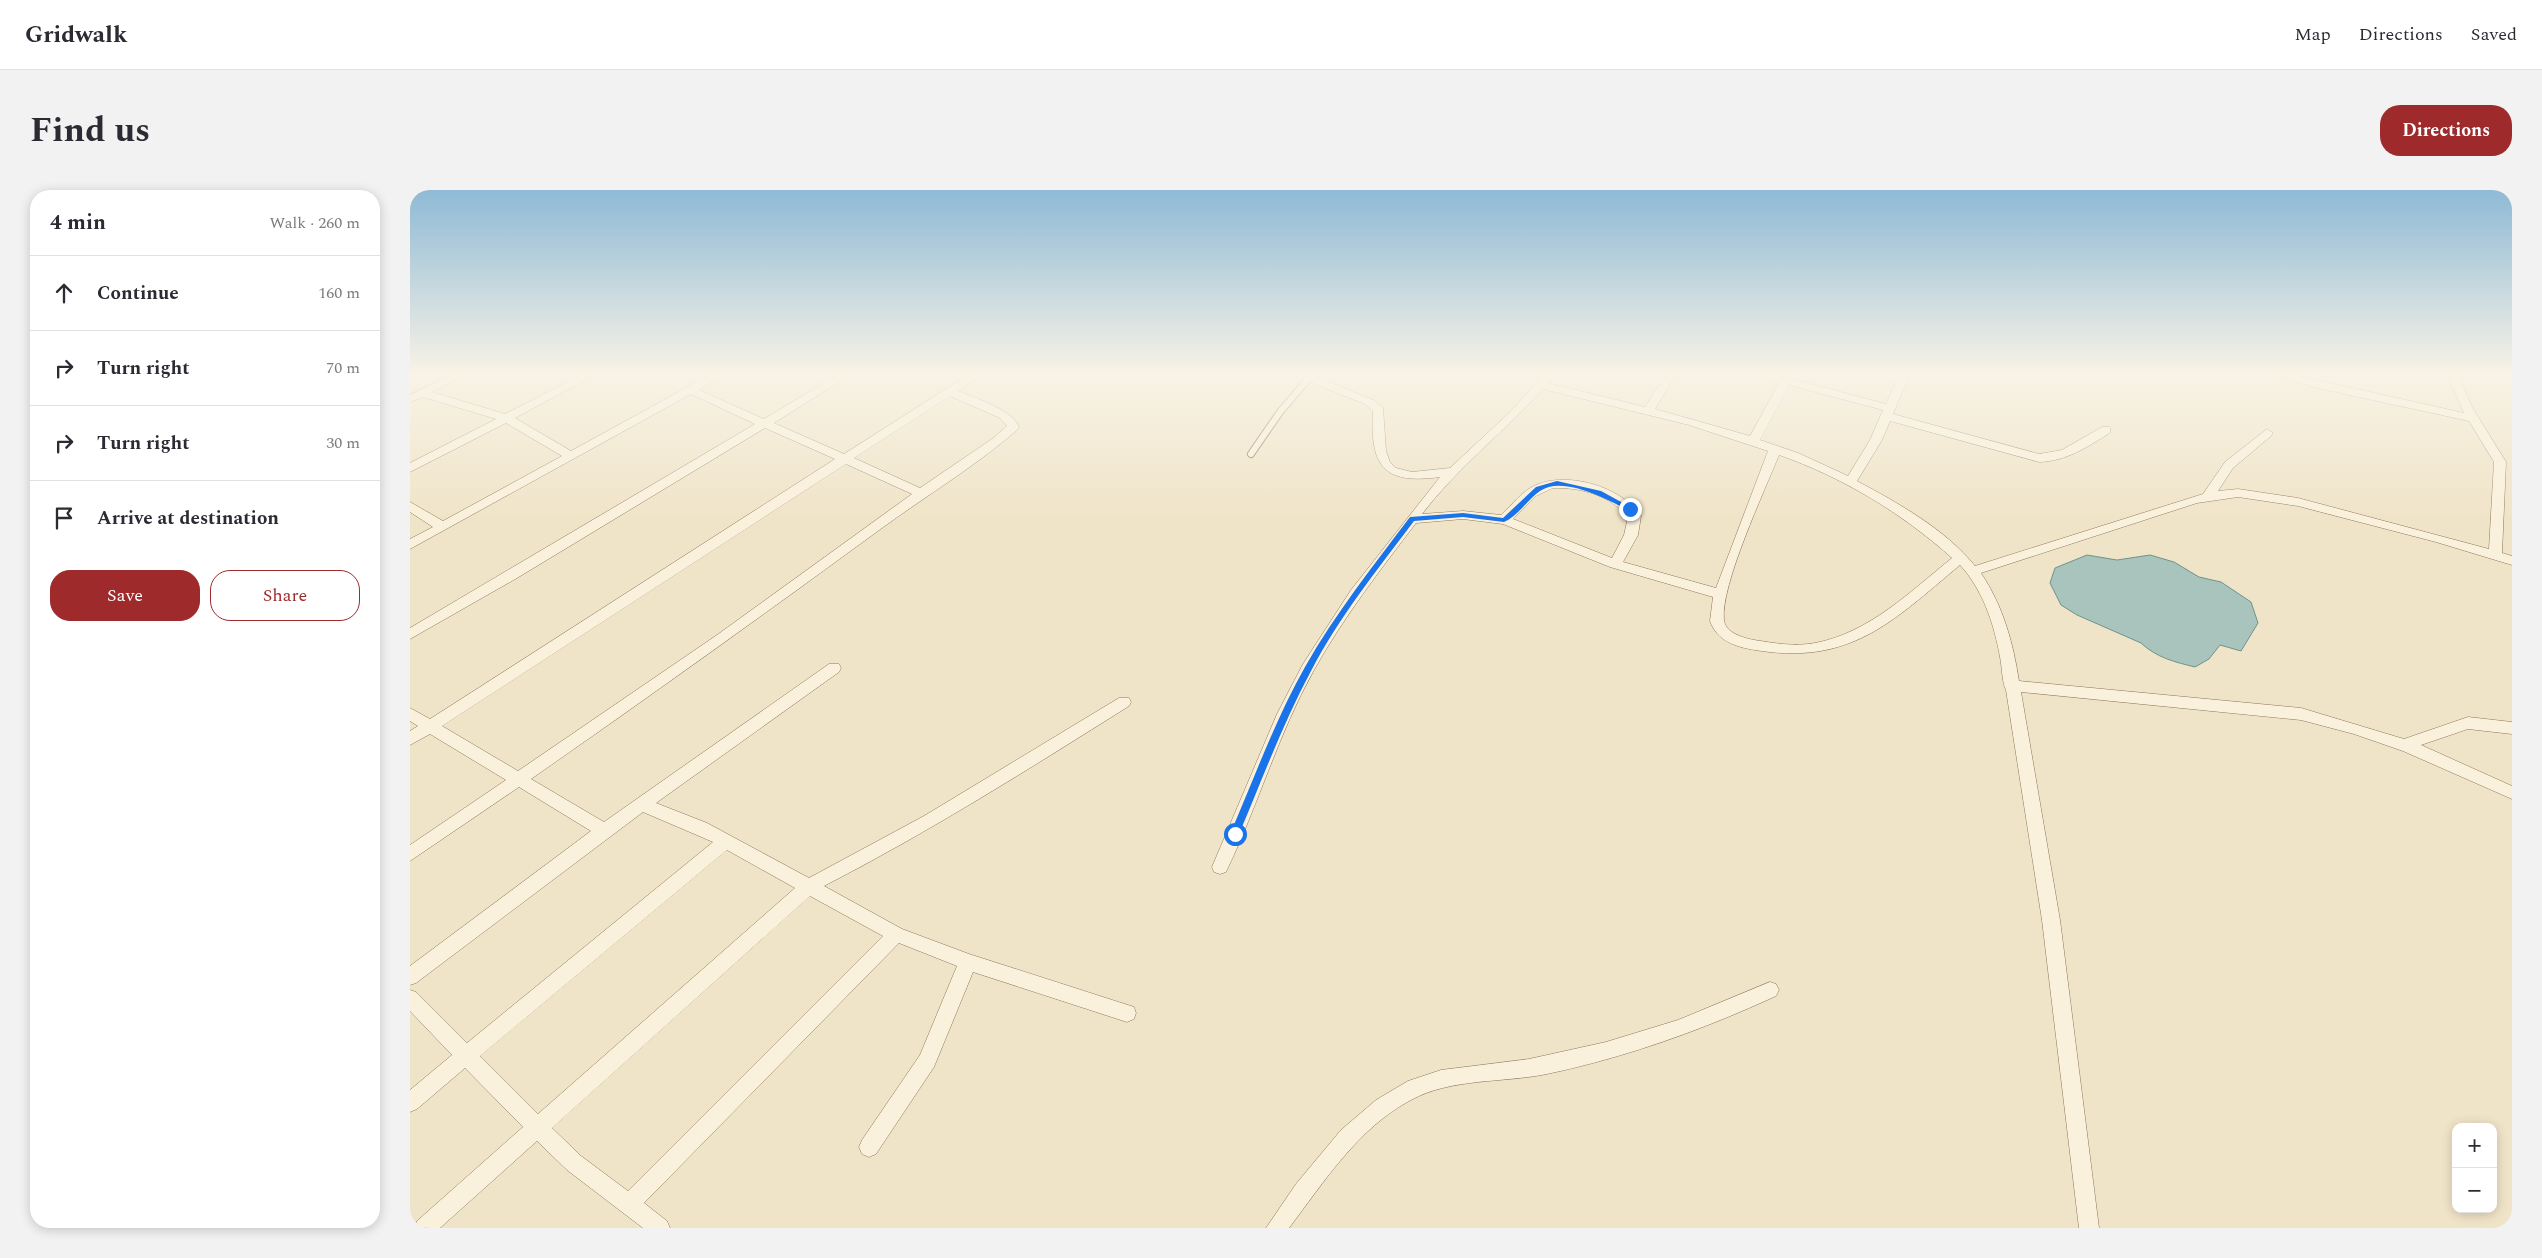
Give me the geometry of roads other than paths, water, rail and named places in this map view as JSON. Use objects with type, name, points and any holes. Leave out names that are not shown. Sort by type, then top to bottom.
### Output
[{"type":"street","points":[[410,468],[499,421]]},
{"type":"street","points":[[512,421],[571,456]]},
{"type":"street","points":[[410,545],[633,421]]},
{"type":"street","points":[[758,421],[921,493]]},
{"type":"street","points":[[410,634],[767,421]]},
{"type":"street","points":[[410,739],[902,421]]},
{"type":"street","points":[[410,854],[722,639],[921,493],[996,442],[1013,427],[1012,421]]},
{"type":"street","points":[[1378,421],[1379,449],[1384,464],[1392,472],[1412,476],[1452,471]]},
{"type":"street","points":[[1220,867],[1286,714],[1308,668],[1356,593],[1412,518],[1452,471],[1506,421]]},
{"type":"street","points":[[1685,421],[1753,441],[1851,481],[1902,512],[1960,558],[1973,571],[1985,591],[1999,625],[2036,817],[2063,994],[2089,1228]]},
{"type":"street","points":[[1753,441],[1763,421]]},
{"type":"street","points":[[1851,481],[1876,440],[1884,421]]},
{"type":"street","points":[[1919,421],[2039,458],[2057,457],[2067,453],[2106,430]]},
{"type":"street","points":[[2476,421],[2506,463],[2495,555]]},
{"type":"street","points":[[2207,496],[2229,465],[2267,433]]},
{"type":"street","points":[[1775,449],[1720,594],[1717,621],[1726,634],[1735,640],[1768,648],[1820,648],[1858,636],[1875,626],[1960,558]]},
{"type":"street","points":[[1504,520],[1539,488],[1547,485],[1568,484],[1599,492],[1630,509],[1635,516],[1631,535],[1615,564]]},
{"type":"street","points":[[1973,571],[2207,496],[2238,493],[2298,502],[2512,561]]},
{"type":"street","points":[[410,506],[442,527]]},
{"type":"street","points":[[1412,518],[1463,515],[1504,520],[1615,564],[1720,594]]},
{"type":"street","points":[[410,977],[604,831],[834,668]]},
{"type":"street","points":[[2011,686],[2301,714],[2344,724],[2406,744],[2512,793]]},
{"type":"street","points":[[424,1228],[809,886],[857,862],[981,791],[1124,702]]},
{"type":"street","points":[[410,714],[604,831]]},
{"type":"street","points":[[2406,744],[2468,723],[2512,728]]},
{"type":"street","points":[[643,805],[675,816],[726,841],[896,934],[968,962],[1127,1013]]},
{"type":"street","points":[[410,1102],[726,841]]},
{"type":"street","points":[[629,1204],[896,934]]},
{"type":"street","points":[[869,1147],[927,1062],[968,962]]},
{"type":"street","points":[[1276,1228],[1339,1148],[1375,1112],[1403,1093],[1425,1082],[1452,1076],[1512,1071],[1584,1056],[1653,1037],[1714,1016],[1770,990]]},
{"type":"street","points":[[410,998],[574,1163],[660,1228]]},
{"type":"lane","points":[[1251,454],[1273,421]]},
{"type":"water","points":[[2087,555],[2117,560],[2150,555],[2174,562],[2199,577],[2221,582],[2251,602],[2258,623],[2241,651],[2220,645],[2209,659],[2195,667],[2166,659],[2141,643],[2077,615],[2061,605],[2050,583],[2055,568]]}]
